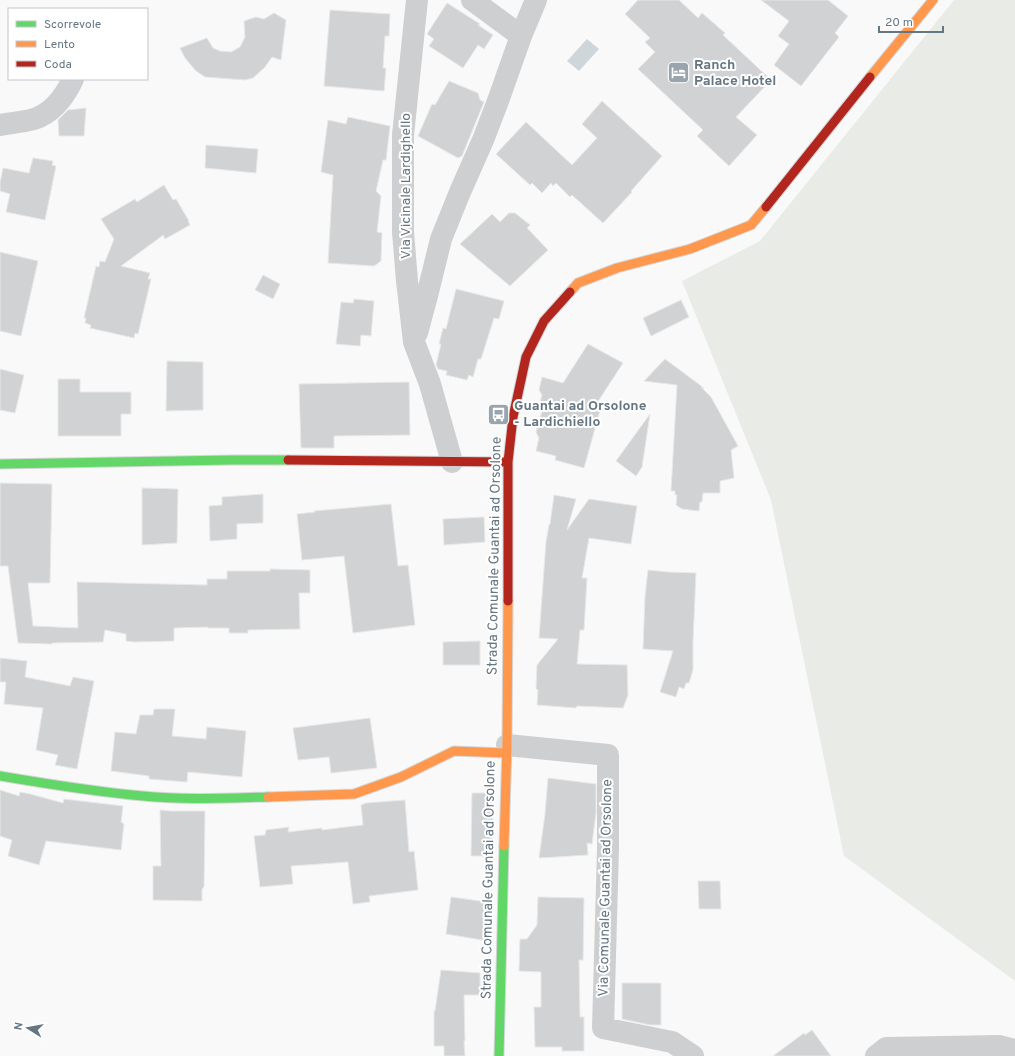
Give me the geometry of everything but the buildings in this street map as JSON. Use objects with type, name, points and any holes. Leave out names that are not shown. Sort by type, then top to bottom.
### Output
[{"type":"street","name":"Via Vicinale Lardighello","points":[[417,0],[403,135],[402,232],[406,282],[414,342],[430,384],[452,462]]},
{"type":"street","points":[[472,0],[521,36]]},
{"type":"street","points":[[414,342],[442,239],[460,192],[483,140],[521,36],[536,0]]},
{"type":"street","name":"Strada Comunale Guantai ad Orsolone","points":[[499,1056],[506,749],[508,462],[513,417],[526,357],[544,321],[578,283],[617,268],[690,249],[751,225],[933,0]]},
{"type":"street","points":[[0,125],[34,119],[44,115],[60,101],[72,80]]},
{"type":"street","points":[[0,464],[232,460],[508,462]]},
{"type":"street","points":[[0,776],[59,786],[143,796],[208,799],[354,794],[401,776],[454,751],[506,749]]},
{"type":"street","name":"Via Comunale Guantai ad Orsolone","points":[[506,749],[608,755],[608,848],[603,1028],[672,1042],[693,1056]]},
{"type":"street","points":[[876,1056],[886,1048],[999,1046],[1015,1050]]},
{"type":"shaded area","points":[[954,0],[1015,0],[1015,981],[844,856],[771,500],[682,281],[760,241]]},
{"type":"shaded area","points":[[587,39],[599,49],[579,71],[567,61]]},
{"type":"traffic: fast","points":[[0,464],[288,460]]},
{"type":"traffic: fast","points":[[0,776],[89,790],[158,797],[268,797]]},
{"type":"traffic: fast","points":[[499,1056],[504,846]]},
{"type":"traffic: slow","points":[[870,77],[933,0]]},
{"type":"traffic: slow","points":[[570,292],[578,283],[617,268],[690,249],[751,225],[766,207]]},
{"type":"traffic: slow","points":[[504,846],[507,745],[508,601]]},
{"type":"traffic: slow","points":[[268,797],[354,794],[401,777],[454,751],[506,753]]},
{"type":"traffic: jam","points":[[766,207],[870,77]]},
{"type":"traffic: jam","points":[[508,601],[508,462],[513,417],[526,357],[544,321],[570,292]]},
{"type":"traffic: jam","points":[[288,460],[508,462]]},
{"type":"place","name":"Ranch Palace Hotel","points":[[678,73]]},
{"type":"place","name":"Guantai ad Orsolone - Lardichiello","points":[[498,414]]}]
